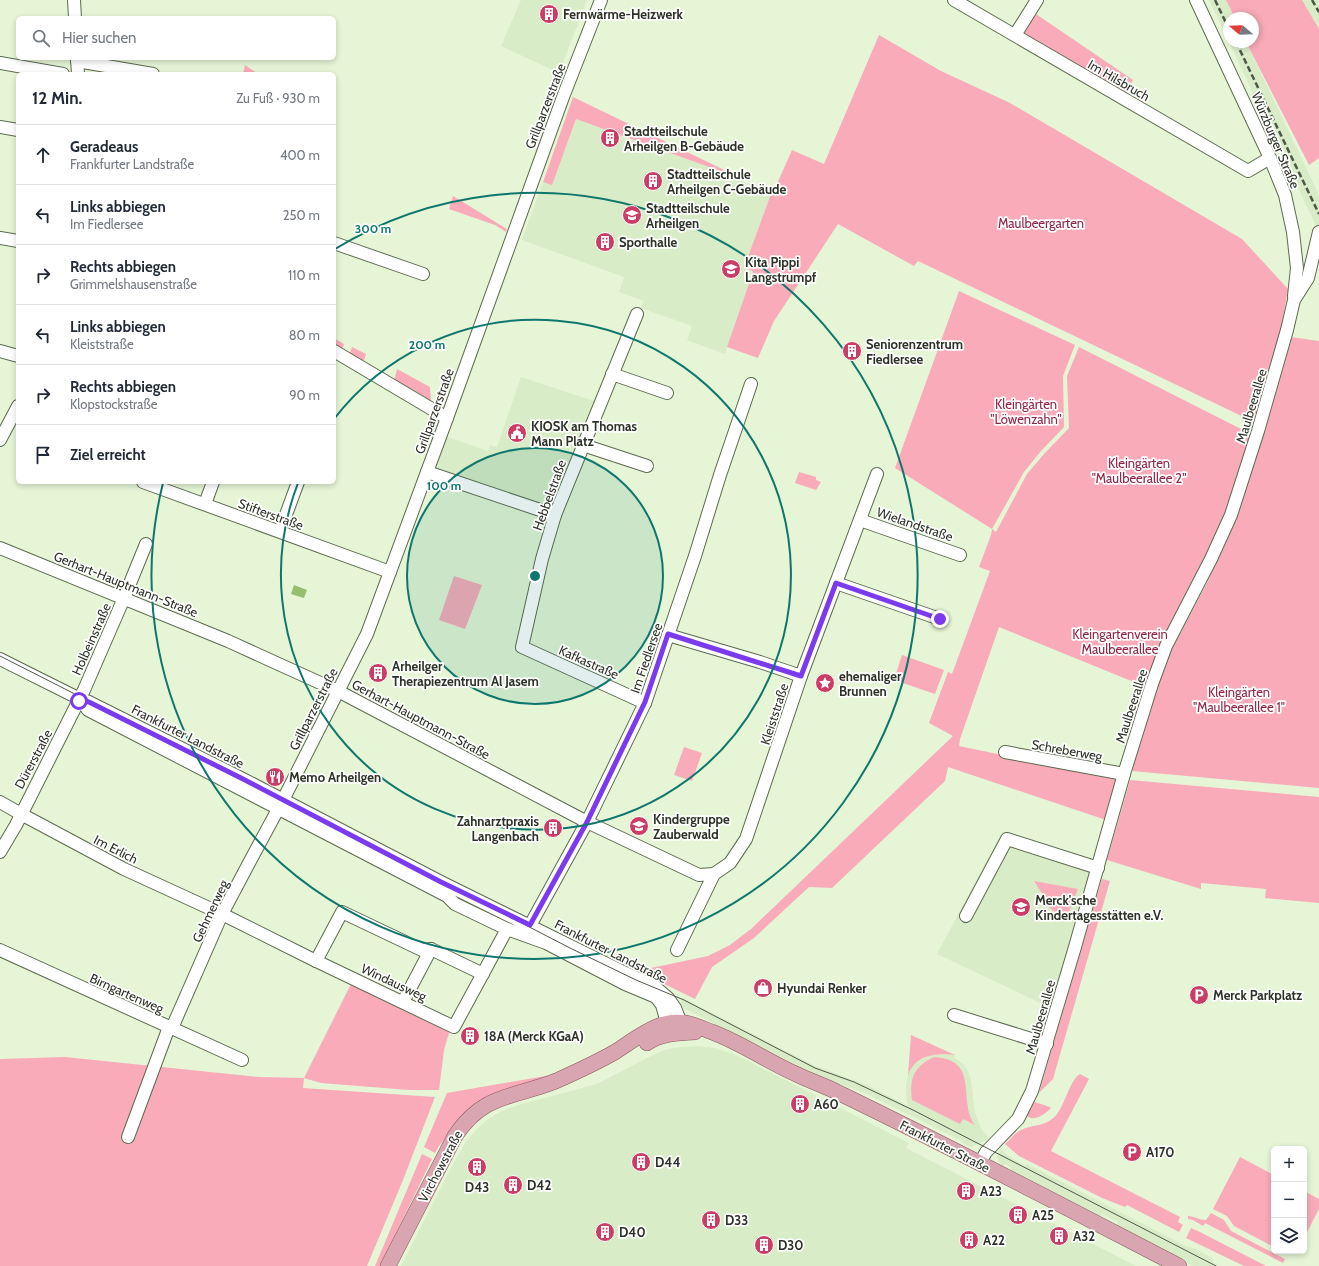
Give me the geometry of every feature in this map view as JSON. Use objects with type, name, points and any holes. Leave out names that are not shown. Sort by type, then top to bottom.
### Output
[{"type":"main road","name":"Frankfurter Straße","points":[[674,1027],[694,1024],[728,1038],[795,1074],[838,1092],[980,1163],[1179,1266]]},
{"type":"main road","name":"Virchowstraße","points":[[388,1266],[455,1136],[463,1124],[473,1114],[484,1106],[498,1099],[542,1086],[559,1084],[587,1076],[624,1059],[652,1039],[674,1027]]},
{"type":"street","points":[[74,0],[75,16]]},
{"type":"street","name":"Grillparzerstraße","points":[[281,804],[367,634],[563,97],[601,0]]},
{"type":"street","name":"Im Hilsbruch","points":[[954,0],[1248,171],[1270,158]]},
{"type":"street","points":[[1015,35],[1037,0]]},
{"type":"street","name":"Würzburger Straße","points":[[1196,0],[1270,158],[1285,195],[1293,232],[1297,268],[1294,300]]},
{"type":"street","points":[[78,72],[77,60],[142,72]]},
{"type":"street","points":[[0,62],[52,72]]},
{"type":"street","points":[[0,127],[16,130]]},
{"type":"street","name":"Maulbeerallee","points":[[980,1163],[986,1152],[1018,1119],[1032,1091],[1047,1044],[1141,716],[1166,646],[1211,559],[1231,515],[1258,431],[1294,300],[1308,278],[1319,232]]},
{"type":"street","points":[[0,238],[16,241]]},
{"type":"street","points":[[336,244],[423,274]]},
{"type":"street","name":"Hebbelstraße","points":[[522,647],[542,559],[555,515],[637,314]]},
{"type":"street","points":[[0,351],[16,355]]},
{"type":"street","points":[[336,352],[447,418]]},
{"type":"street","points":[[612,374],[667,393]]},
{"type":"street","name":"Im Fiedlersee","points":[[530,925],[587,822],[645,702],[696,556],[720,475],[751,384]]},
{"type":"street","points":[[0,440],[16,410]]},
{"type":"street","points":[[583,445],[647,466]]},
{"type":"street","points":[[427,472],[555,515]]},
{"type":"street","name":"Kleiststraße","points":[[677,950],[714,874],[730,863],[746,839],[801,676],[877,474]]},
{"type":"street","name":"Stifterstraße","points":[[149,484],[390,572]]},
{"type":"street","points":[[204,504],[212,484]]},
{"type":"street","points":[[280,531],[297,484]]},
{"type":"street","name":"Wielandstraße","points":[[860,520],[960,555]]},
{"type":"street","name":"Holbeinstraße","points":[[80,699],[146,544]]},
{"type":"street","name":"Gerhart-Hauptmann-Straße","points":[[0,548],[228,641],[338,691],[587,822],[699,875],[714,874]]},
{"type":"street","points":[[836,583],[921,617],[940,619]]},
{"type":"street","points":[[668,634],[801,676]]},
{"type":"street","name":"Kafkastraße","points":[[522,647],[645,702]]},
{"type":"street","name":"Frankfurter Landstraße","points":[[0,659],[80,699],[89,702],[281,804],[447,896],[455,904],[507,930],[546,944],[625,984],[656,997],[674,1027]]},
{"type":"street","name":"Dürerstraße","points":[[0,852],[80,699]]},
{"type":"street","name":"Schreberweg","points":[[1005,752],[1124,774]]},
{"type":"street","name":"Im Erlich","points":[[0,802],[124,869],[222,914]]},
{"type":"street","name":"Frankfurter Landstraße","points":[[281,804],[530,925],[620,971],[654,986],[668,998],[675,1008],[674,1027]]},
{"type":"street","name":"Gehmerweg","points":[[128,1137],[170,1028],[222,914],[281,804]]},
{"type":"street","points":[[966,916],[1007,838],[1098,868]]},
{"type":"street","points":[[316,961],[342,912],[422,950],[431,948],[483,974]]},
{"type":"street","name":"Windausweg","points":[[222,914],[454,1027],[507,930]]},
{"type":"street","points":[[524,936],[530,925]]},
{"type":"street","points":[[403,1002],[431,948]]},
{"type":"street","name":"Birngartenweg","points":[[0,950],[242,1060]]},
{"type":"street","points":[[954,1015],[1047,1044]]},
{"type":"shaded area","points":[[521,0],[587,0],[559,73],[501,46]]},
{"type":"shaded area","points":[[1209,0],[1226,0],[1232,12],[1223,12],[1223,30]]},
{"type":"shaded area","points":[[1319,0],[1319,29],[1302,1]]},
{"type":"shaded area","points":[[1232,48],[1249,48],[1319,195],[1319,232]]},
{"type":"shaded area","name":"Stadtteilschule Arheilgen","points":[[576,119],[745,180],[744,182],[771,194],[745,265],[753,272],[725,354],[687,340],[692,326],[641,308],[644,301],[619,292],[624,277],[522,240],[543,182],[552,184]]},
{"type":"shaded area","points":[[521,377],[600,403],[555,515],[427,472],[441,435],[488,451],[490,445],[497,447]]},
{"type":"shaded area","points":[[294,585],[307,590],[304,598],[291,594]]},
{"type":"shaded area","name":"Merck'sche Kindertagesstätten e.V.","points":[[1002,832],[1093,860],[1051,1008],[937,954]]},
{"type":"shaded area","points":[[683,998],[815,1066],[869,1086],[908,1106],[906,1086],[910,1068],[921,1059],[932,1054],[955,1055],[954,1058],[963,1064],[968,1071],[971,1080],[975,1113],[980,1126],[989,1139],[971,1147],[961,1142],[962,1141],[865,1093],[820,1077],[679,1006]],"holes":[[[968,1106],[970,1118],[974,1124],[963,1119],[961,1124]]]},
{"type":"shaded area","points":[[698,1046],[715,1048],[736,1055],[909,1143],[906,1148],[1136,1266],[401,1266],[465,1143],[488,1119],[502,1111],[518,1105],[597,1084],[653,1055],[668,1049]]},
{"type":"shaded area","points":[[1000,1149],[1014,1160],[1026,1166],[1027,1164],[1186,1246],[1196,1249],[1214,1259],[1212,1262],[1219,1266],[1193,1266],[1117,1226],[1118,1222],[1102,1214],[1100,1217],[1010,1170],[1011,1167],[1005,1164],[1003,1167],[997,1157]]},
{"type":"green space","points":[[1226,0],[1302,0],[1319,29],[1319,158],[1309,165],[1249,48],[1259,48],[1259,12],[1232,12]]},
{"type":"green space","points":[[1033,12],[1133,80],[1125,94],[1026,36],[1023,29]]},
{"type":"green space","name":"Maulbeergarten","points":[[879,35],[941,71],[1010,103],[1242,239],[1288,289],[1281,329],[1254,422],[918,261],[914,266],[838,224],[774,321],[758,358],[727,347],[753,272],[745,265],[771,194],[772,195],[792,150],[824,164]]},
{"type":"green space","points":[[245,65],[255,72],[243,72]]},
{"type":"green space","points":[[573,97],[745,180],[576,119],[552,185],[543,182]]},
{"type":"green space","points":[[453,196],[507,229],[506,232],[495,225],[449,209]]},
{"type":"green space","name":"Kleingärten \"Löwenzahn\"","points":[[959,291],[1075,345],[1063,376],[1064,427],[1041,451],[1024,472],[992,529],[895,468]]},
{"type":"green space","name":"Kleingärten \"Maulbeerallee 1\"","points":[[1291,337],[1319,341],[1319,788],[1132,771],[1158,686],[1172,649],[1208,581],[1236,517],[1264,433]]},
{"type":"green space","points":[[336,339],[344,344],[342,351],[336,347]]},
{"type":"green space","points":[[352,347],[366,354],[363,363],[349,355]]},
{"type":"green space","points":[[1079,347],[1251,434],[1226,514],[1146,687],[999,627],[960,739],[959,746],[1117,779],[1106,820],[948,767],[945,781],[832,888],[809,887],[754,938],[712,967],[695,999],[648,976],[651,968],[708,956],[730,945],[751,929],[953,736],[929,723],[948,672],[952,674],[990,571],[979,567],[992,529],[996,532],[1027,474],[1069,428],[1067,376]]},
{"type":"green space","points":[[397,369],[430,387],[431,402],[394,381]]},
{"type":"green space","points":[[799,472],[816,477],[816,480],[821,482],[816,490],[795,483]]},
{"type":"green space","points":[[454,576],[482,585],[465,629],[439,620]]},
{"type":"green space","points":[[902,655],[944,670],[935,694],[894,680]]},
{"type":"green space","points":[[684,747],[702,753],[692,781],[674,775]]},
{"type":"green space","points":[[1130,780],[1319,797],[1319,903],[1265,898],[1266,889],[1201,883],[1201,889],[1107,860]]},
{"type":"green space","points":[[1102,879],[1110,881],[1053,1079],[1039,1093]]},
{"type":"green space","points":[[1034,881],[1078,889],[1065,921],[1043,902],[1045,898]]},
{"type":"green space","points":[[352,982],[448,1028],[449,1033],[444,1050],[439,1090],[409,1090],[321,1083],[304,1078]]},
{"type":"green space","points":[[911,1035],[955,1055],[941,1054],[927,1056],[916,1063],[908,1075]]},
{"type":"green space","points":[[65,1057],[259,1077],[304,1078],[303,1088],[435,1097],[403,1180],[367,1266],[0,1266],[0,1059]]},
{"type":"green space","points":[[934,1057],[949,1060],[958,1065],[963,1073],[970,1115],[975,1125],[963,1119],[960,1124],[912,1100],[911,1086],[914,1074],[917,1069]]},
{"type":"green space","points":[[1080,1074],[1089,1079],[1051,1151],[1180,1217],[1178,1222],[1183,1225],[1179,1232],[1127,1205],[1125,1207],[1102,1198],[1019,1156],[1005,1144],[1019,1131],[1044,1123],[1053,1118],[1060,1110],[1073,1081]]},
{"type":"green space","points":[[551,1075],[462,1117],[435,1153],[424,1147],[447,1093]]},
{"type":"green space","points":[[1032,1101],[1051,1108],[1037,1118],[1030,1118],[1027,1116]]},
{"type":"green space","points":[[422,1154],[432,1159],[380,1266],[375,1266]]},
{"type":"green space","points":[[1240,1157],[1271,1173],[1271,1245],[1234,1226],[1227,1216],[1213,1209]]},
{"type":"green space","points":[[1307,1193],[1319,1199],[1319,1209],[1307,1232]]},
{"type":"green space","points":[[1211,1213],[1224,1220],[1231,1231],[1271,1252],[1271,1254],[1275,1254],[1285,1259],[1283,1263],[1205,1223],[1203,1226],[1193,1220],[1188,1219],[1188,1216],[1206,1220]]},
{"type":"green space","points":[[1191,1228],[1266,1266],[1244,1266],[1186,1238]]},
{"type":"tram line","points":[[0,656],[570,948],[636,980],[684,1000],[815,1068],[854,1082],[913,1110],[1216,1266]]},
{"type":"railway","points":[[1215,0],[1223,17]]},
{"type":"railway","points":[[1312,0],[1319,12]]},
{"type":"railway","points":[[1239,48],[1319,214]]},
{"type":"place","name":"Fernwärme-Heizwerk","points":[[549,14]]},
{"type":"place","name":"Stadtteilschule Arheilgen B-Gebäude","points":[[610,138]]},
{"type":"place","name":"Stadtteilschule Arheilgen C-Gebäude","points":[[653,181]]},
{"type":"place","name":"Stadtteilschule Arheilgen","points":[[632,215]]},
{"type":"place","name":"Sporthalle","points":[[605,242]]},
{"type":"place","name":"Kita Pippi Langstrumpf","points":[[731,269]]},
{"type":"place","name":"Seniorenzentrum Fiedlersee","points":[[852,351]]},
{"type":"place","name":"KIOSK am Thomas Mann Platz","points":[[517,433]]},
{"type":"place","name":"Arheilger Therapiezentrum Al Jasem","points":[[378,673]]},
{"type":"place","name":"ehemaliger Brunnen","points":[[825,683]]},
{"type":"place","name":"Memo Arheilgen","points":[[275,777]]},
{"type":"place","name":"Kindergruppe Zauberwald","points":[[639,826]]},
{"type":"place","name":"Zahnarztpraxis Langenbach","points":[[553,828]]},
{"type":"place","name":"Merck'sche Kindertagesstätten e.V.","points":[[1021,907]]},
{"type":"place","name":"Hyundai Renker","points":[[763,988]]},
{"type":"place","name":"Merck Parkplatz","points":[[1199,995]]},
{"type":"place","name":"18A (Merck KGaA)","points":[[470,1036]]},
{"type":"place","name":"A60","points":[[800,1104]]},
{"type":"place","name":"A170","points":[[1132,1152]]},
{"type":"place","name":"D44","points":[[641,1162]]},
{"type":"place","name":"D43","points":[[477,1167]]},
{"type":"place","name":"D42","points":[[513,1185]]},
{"type":"place","name":"A23","points":[[966,1191]]},
{"type":"place","name":"A25","points":[[1018,1215]]},
{"type":"place","name":"D33","points":[[711,1220]]},
{"type":"place","name":"D40","points":[[605,1232]]},
{"type":"place","name":"A32","points":[[1059,1236]]},
{"type":"place","name":"A22","points":[[969,1240]]},
{"type":"place","name":"D30","points":[[764,1245]]},
{"type":"route","points":[[79,701],[80,699],[89,702],[241,778],[441,882],[521,922],[530,925],[587,822],[645,702],[668,634],[801,676],[836,583],[940,619]]},
{"type":"park label","name":"Kleingärten \"Maulbeerallee 2\"","points":[[1139,470]]},
{"type":"park label","name":"Kleingartenverein Maulbeerallee","points":[[1120,642]]}]
